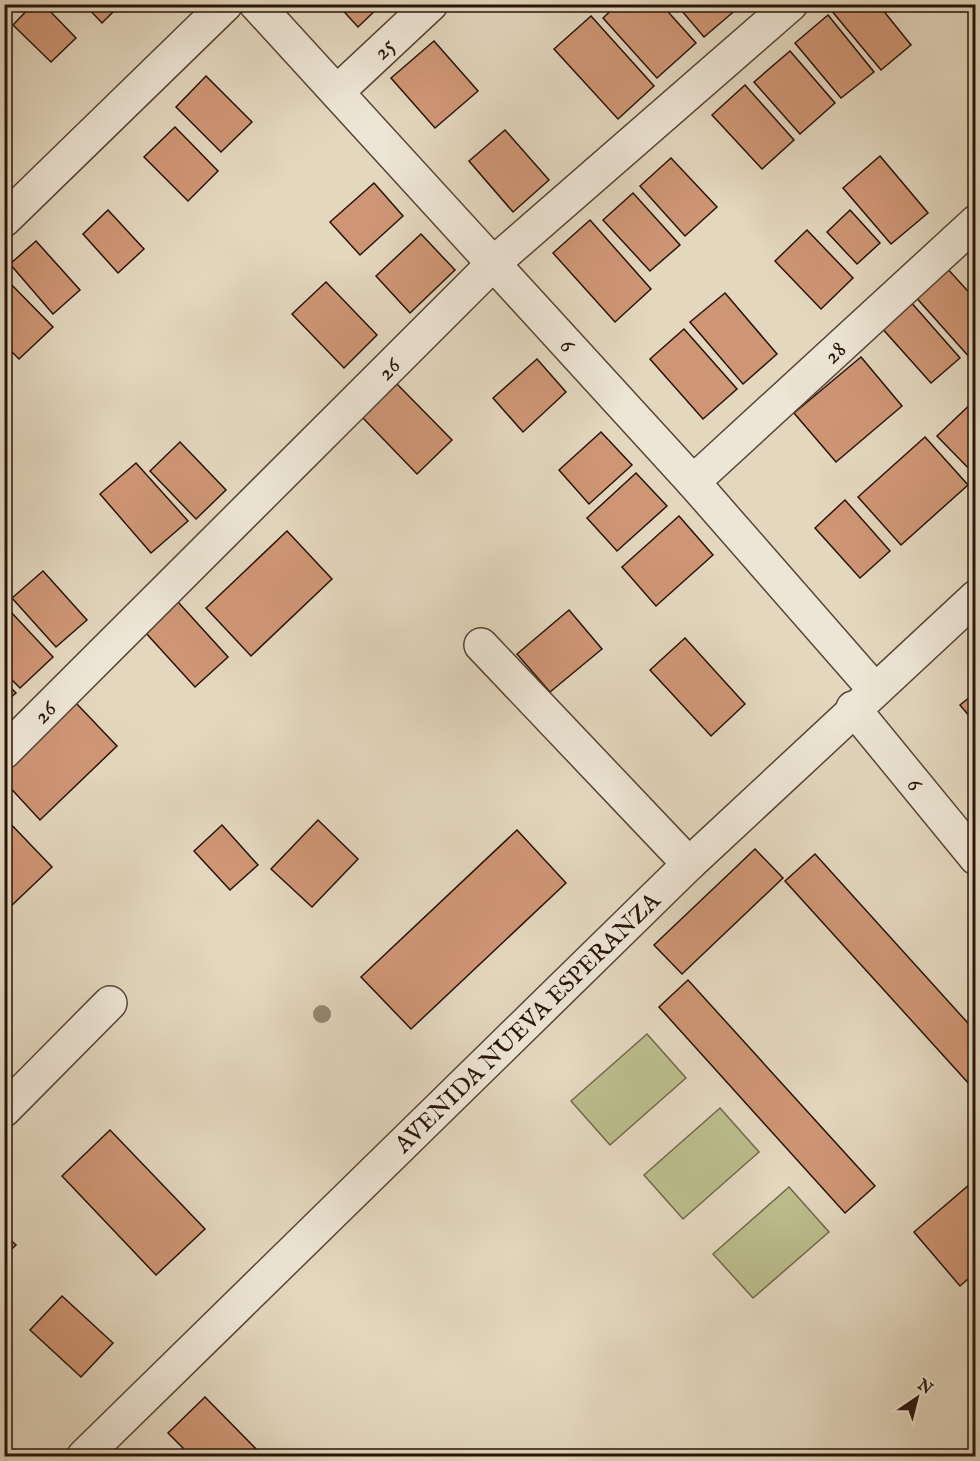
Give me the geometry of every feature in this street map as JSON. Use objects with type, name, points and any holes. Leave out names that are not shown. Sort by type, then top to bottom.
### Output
[{"type":"street","points":[[4,220],[226,4]]},
{"type":"street","name":"6","points":[[256,4],[495,262],[693,482],[864,699],[975,858]]},
{"type":"street","name":"25","points":[[337,92],[431,4]]},
{"type":"street","name":"26","points":[[4,752],[495,262],[790,4]]},
{"type":"street","name":"28","points":[[693,482],[975,222]]},
{"type":"street","name":"AVENIDA NUEVA ESPERANZA","points":[[84,1456],[689,864],[975,597]]},
{"type":"street","points":[[481,645],[689,864]]},
{"type":"street","points":[[4,1110],[110,1003]]},
{"type":"green space","points":[[647,1034],[686,1078],[610,1145],[571,1101]]},
{"type":"green space","points":[[720,1108],[759,1152],[683,1219],[644,1175]]},
{"type":"green space","points":[[789,1187],[829,1232],[753,1298],[713,1254]]},
{"type":"building","points":[[33,4],[43,4],[76,38],[51,62],[13,25]]},
{"type":"building","points":[[84,4],[121,4],[102,23]]},
{"type":"building","points":[[337,4],[382,4],[358,27]]},
{"type":"building","points":[[618,4],[661,4],[696,43],[657,78],[603,18]]},
{"type":"building","points":[[676,4],[735,4],[738,8],[704,37]]},
{"type":"building","points":[[838,4],[878,4],[911,45],[881,70],[831,10]]},
{"type":"building","points":[[828,15],[874,72],[841,98],[795,43]]},
{"type":"building","points":[[591,16],[654,86],[618,119],[554,49]]},
{"type":"building","points":[[434,41],[478,91],[435,128],[391,78]]},
{"type":"building","points":[[790,51],[835,103],[800,134],[754,82]]},
{"type":"building","points":[[206,76],[252,122],[221,152],[176,107]]},
{"type":"building","points":[[745,85],[794,140],[762,169],[712,115]]},
{"type":"building","points":[[175,127],[218,171],[188,201],[144,157]]},
{"type":"building","points":[[505,130],[549,180],[513,212],[469,161]]},
{"type":"building","points":[[880,156],[928,213],[891,244],[843,188]]},
{"type":"building","points":[[671,158],[717,207],[685,236],[640,186]]},
{"type":"building","points":[[374,183],[403,216],[360,255],[330,222]]},
{"type":"building","points":[[633,193],[680,245],[650,271],[603,220]]},
{"type":"building","points":[[108,210],[144,249],[118,273],[83,234]]},
{"type":"building","points":[[850,210],[880,243],[857,264],[827,232]]},
{"type":"building","points":[[590,220],[651,289],[615,322],[553,253]]},
{"type":"building","points":[[807,230],[853,278],[821,309],[775,261]]},
{"type":"building","points":[[421,234],[455,270],[410,313],[376,276]]},
{"type":"building","points":[[36,241],[80,290],[53,314],[10,264]]},
{"type":"building","points":[[945,266],[976,300],[976,355],[971,359],[913,294]]},
{"type":"building","points":[[4,277],[53,327],[19,359],[4,344]]},
{"type":"building","points":[[326,282],[377,335],[344,368],[292,314]]},
{"type":"building","points":[[725,293],[777,354],[743,384],[690,322]]},
{"type":"building","points":[[909,300],[960,358],[931,383],[880,326]]},
{"type":"building","points":[[684,329],[737,389],[703,419],[650,359]]},
{"type":"building","points":[[861,357],[902,406],[836,462],[794,413]]},
{"type":"building","points":[[537,359],[566,392],[523,432],[493,398]]},
{"type":"building","points":[[397,384],[452,440],[417,474],[362,417]]},
{"type":"building","points":[[976,399],[976,476],[937,436]]},
{"type":"building","points":[[601,432],[632,465],[589,504],[559,470]]},
{"type":"building","points":[[925,437],[968,485],[901,545],[858,497]]},
{"type":"building","points":[[180,442],[226,490],[196,519],[150,471]]},
{"type":"building","points":[[136,463],[188,521],[151,553],[100,494]]},
{"type":"building","points":[[636,473],[667,506],[617,551],[587,518]]},
{"type":"building","points":[[845,500],[890,551],[860,578],[815,528]]},
{"type":"building","points":[[679,516],[713,555],[656,606],[622,567]]},
{"type":"building","points":[[287,531],[332,579],[251,656],[206,608]]},
{"type":"building","points":[[43,571],[87,620],[56,647],[12,598]]},
{"type":"building","points":[[178,602],[228,657],[195,687],[145,632]]},
{"type":"building","points":[[569,610],[602,649],[550,692],[517,654]]},
{"type":"building","points":[[10,611],[53,657],[20,688],[4,672],[4,616]]},
{"type":"building","points":[[685,638],[745,704],[711,736],[650,670]]},
{"type":"building","points":[[4,681],[16,693],[4,703]]},
{"type":"building","points":[[976,692],[976,724],[960,705]]},
{"type":"building","points":[[75,702],[117,746],[40,820],[4,781],[4,769]]},
{"type":"building","points":[[4,817],[52,867],[9,908],[4,904]]},
{"type":"building","points":[[318,820],[358,859],[312,907],[271,869]]},
{"type":"building","points":[[222,825],[258,865],[230,890],[194,851]]},
{"type":"building","points":[[517,830],[566,883],[411,1029],[361,977]]},
{"type":"building","points":[[755,849],[783,878],[682,974],[654,945]]},
{"type":"building","points":[[815,854],[976,1032],[976,1083],[971,1086],[785,881]]},
{"type":"building","points":[[688,980],[875,1186],[845,1213],[659,1007]]},
{"type":"building","points":[[110,1130],[205,1229],[156,1275],[62,1176]]},
{"type":"building","points":[[976,1179],[976,1272],[960,1286],[914,1232]]},
{"type":"building","points":[[4,1234],[16,1245],[4,1256]]},
{"type":"building","points":[[62,1296],[113,1343],[81,1377],[30,1330]]},
{"type":"building","points":[[205,1397],[263,1456],[191,1456],[168,1433]]}]
